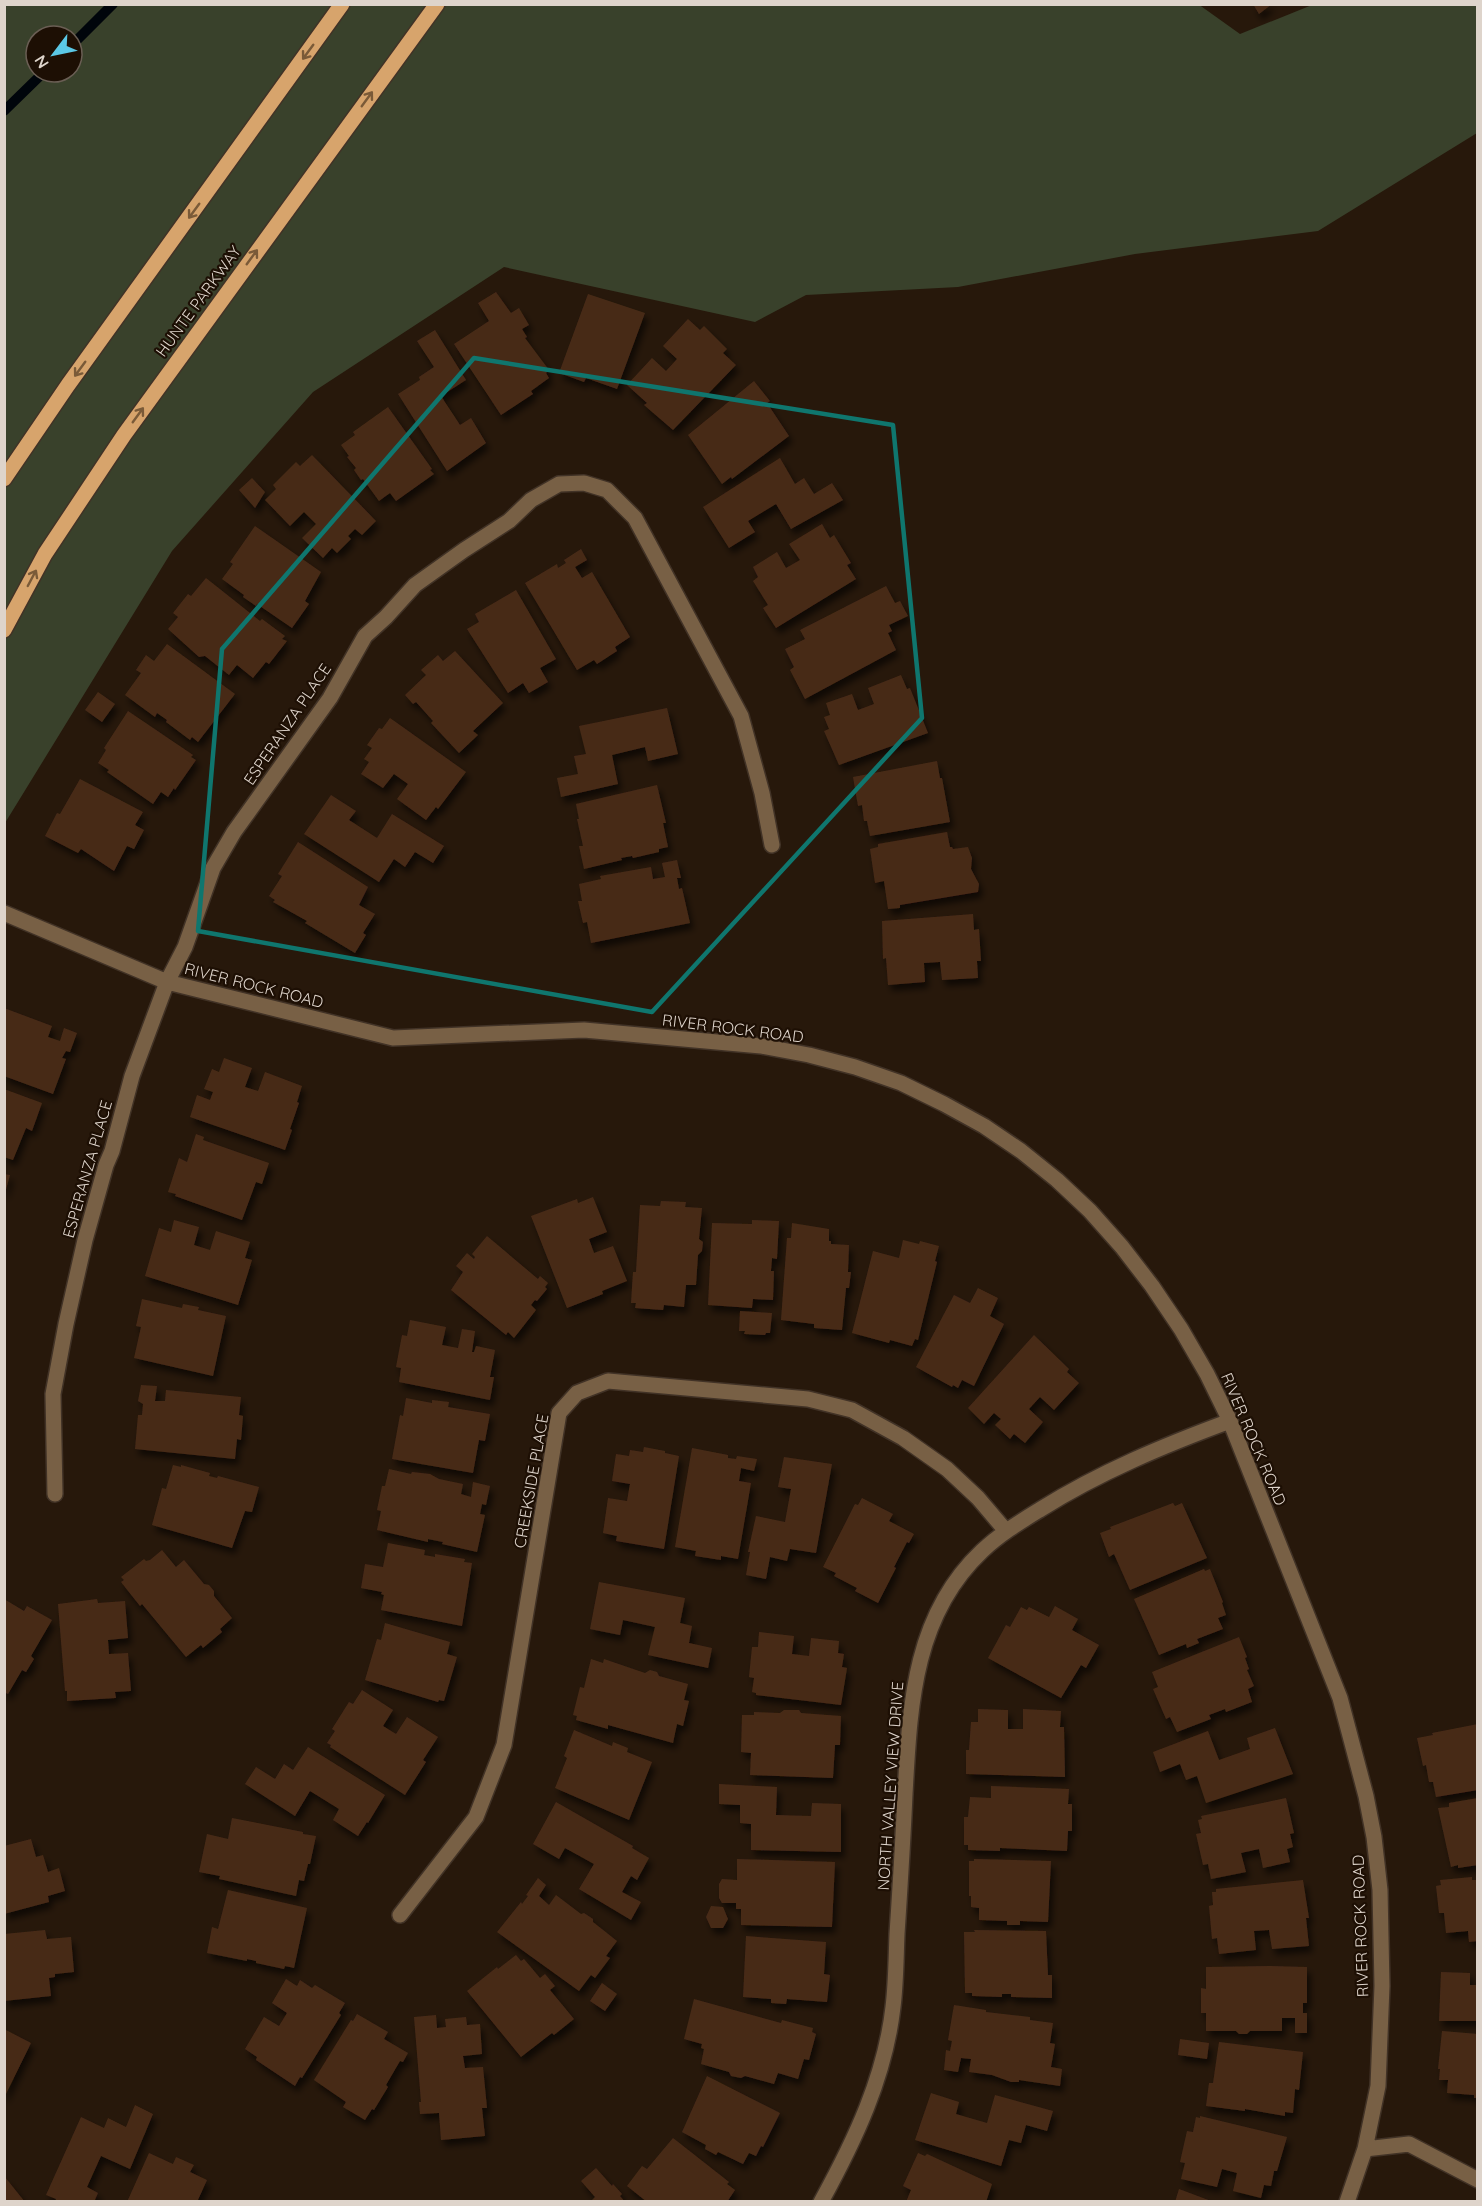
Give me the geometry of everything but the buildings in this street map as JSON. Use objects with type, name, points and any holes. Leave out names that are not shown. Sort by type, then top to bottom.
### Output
[{"type":"main road","points":[[4,479],[68,385],[342,4]]},
{"type":"main road","name":"HUNTE PARKWAY","points":[[4,630],[45,554],[124,435],[437,4]]},
{"type":"street","name":"ESPERANZA PLACE","points":[[55,1494],[53,1394],[68,1313],[85,1239],[132,1076],[167,982],[185,947],[213,868],[234,832],[330,698],[365,636],[416,585],[509,521],[531,500],[559,484],[584,483],[607,490],[634,518],[741,716],[762,793],[772,845]]},
{"type":"street","name":"RIVER ROCK ROAD","points":[[4,913],[167,982],[393,1038],[584,1030],[761,1046],[846,1065],[901,1083],[944,1104],[1022,1151],[1090,1211],[1122,1247],[1175,1320],[1207,1374],[1230,1421],[1340,1698],[1366,1796],[1374,1837],[1380,1890],[1382,1986],[1378,2086],[1365,2149],[1347,2202]]},
{"type":"street","name":"CREEKSIDE PLACE","points":[[400,1915],[476,1817],[504,1745],[559,1413],[578,1393],[608,1381],[808,1400],[852,1410],[903,1438],[947,1469],[978,1498],[1006,1531]]},
{"type":"street","name":"NORTH VALLEY VIEW DRIVE","points":[[821,2202],[853,2143],[871,2099],[884,2054],[893,2007],[914,1687],[920,1658],[933,1620],[960,1576],[981,1552],[1006,1531],[1073,1490],[1170,1443],[1230,1421]]},
{"type":"street","points":[[1365,2149],[1409,2144],[1478,2180]]},
{"type":"highlighted area","points":[[474,358],[893,425],[922,718],[652,1012],[198,931],[222,649]]},
{"type":"green space","points":[[1198,4],[1240,34],[1312,5],[1477,5],[1477,133],[1318,231],[1135,254],[958,287],[806,295],[755,322],[504,267],[313,392],[172,551],[5,823],[5,5]]},
{"type":"waterway","points":[[84,33],[113,4]]},
{"type":"waterway","points":[[4,111],[32,84]]}]
